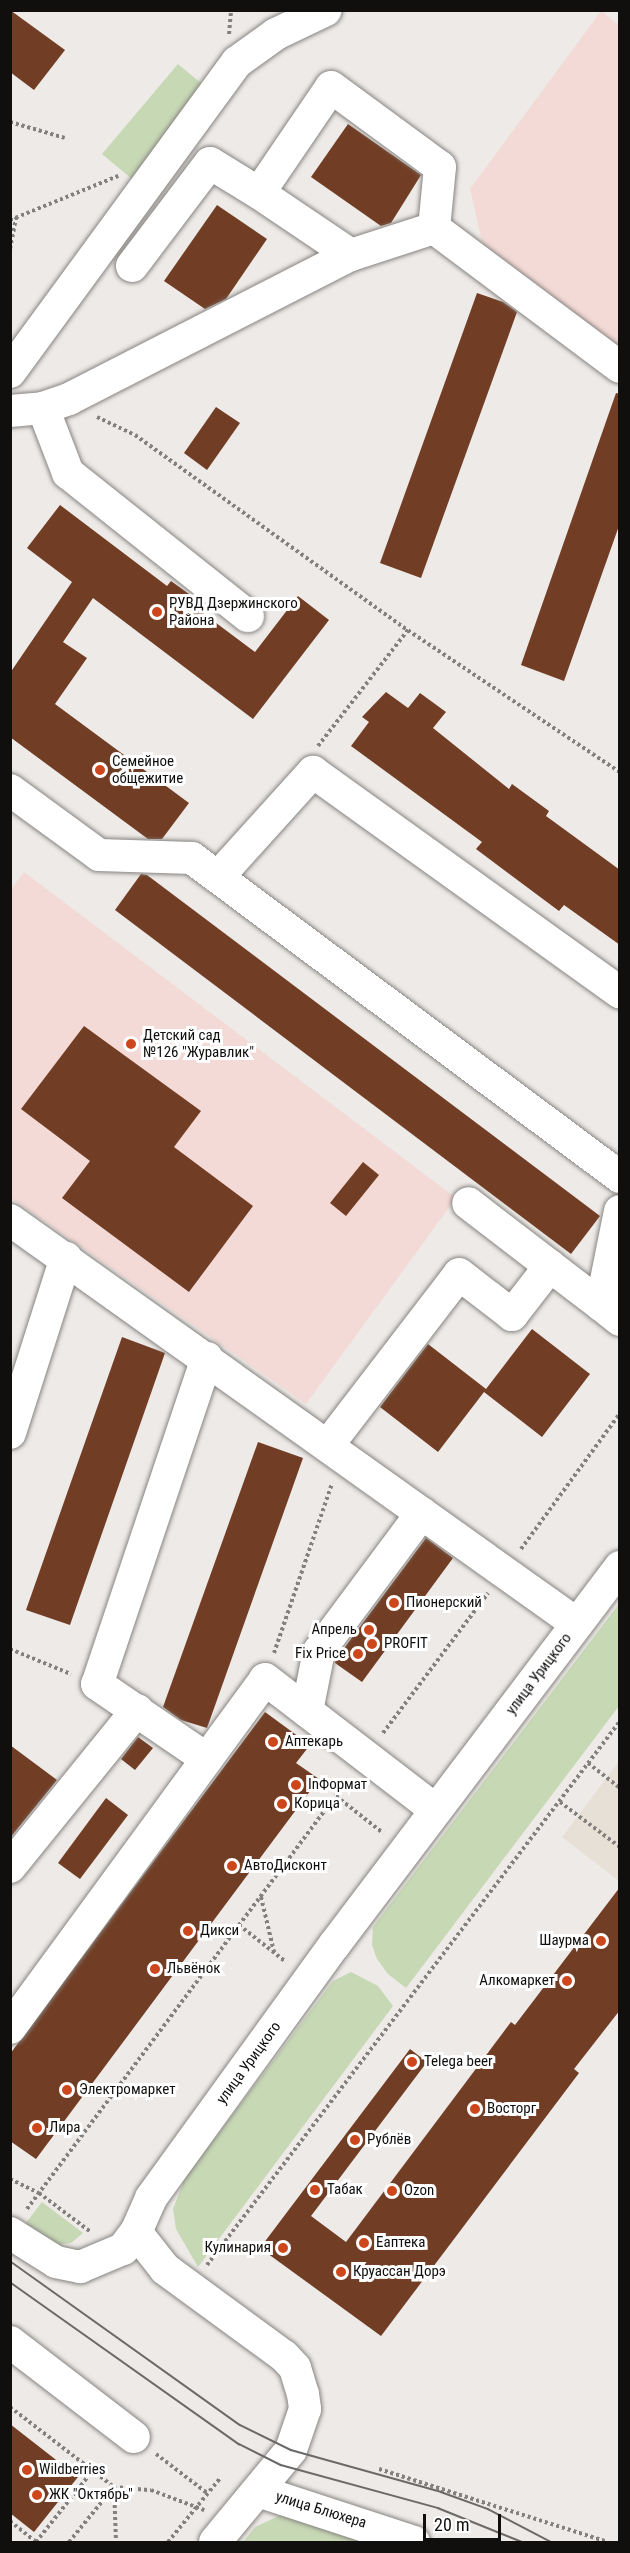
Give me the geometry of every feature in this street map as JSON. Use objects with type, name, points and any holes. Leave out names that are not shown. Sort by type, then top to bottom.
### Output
[{"type":"street","points":[[10,372],[237,62],[276,34],[326,10]]},
{"type":"street","points":[[259,193],[331,87],[441,167],[434,228]]},
{"type":"street","points":[[132,266],[210,163],[351,255]]},
{"type":"street","points":[[10,411],[43,408],[69,399],[351,255],[434,228]]},
{"type":"street","points":[[434,228],[620,367]]},
{"type":"street","points":[[43,408],[68,473],[248,616]]},
{"type":"street","points":[[218,877],[313,772],[620,993]]},
{"type":"street","points":[[10,790],[99,855],[192,858],[620,1177]]},
{"type":"street","points":[[468,1203],[610,1312]]},
{"type":"street","points":[[610,1312],[620,1211]]},
{"type":"street","points":[[10,1220],[577,1624]]},
{"type":"street","points":[[10,1433],[66,1258]]},
{"type":"street","points":[[335,1450],[459,1274],[512,1315],[550,1266]]},
{"type":"street","points":[[207,1359],[97,1684],[207,1759]]},
{"type":"street","points":[[308,1711],[319,1651],[422,1513]]},
{"type":"street","name":"улица Урицкого","points":[[136,2232],[151,2198],[436,1810],[620,1567]]},
{"type":"street","points":[[10,2028],[265,1679],[436,1810]]},
{"type":"street","points":[[10,1867],[137,1710]]},
{"type":"street","points":[[16,2224],[56,2262],[80,2267],[123,2249],[136,2232],[165,2269],[284,2356],[295,2368],[305,2409],[291,2450],[261,2492],[215,2542]]},
{"type":"street","points":[[10,2342],[134,2437]]},
{"type":"street","name":"улица Блюхера","points":[[261,2492],[414,2542]]},
{"type":"path","points":[[10,122],[65,138]]},
{"type":"path","points":[[10,220],[124,173]]},
{"type":"path","points":[[10,249],[16,218]]},
{"type":"path","points":[[90,416],[135,435],[408,630],[620,772]]},
{"type":"path","points":[[313,772],[310,756],[408,630]]},
{"type":"path","points":[[16,2224],[504,1572],[620,1413]]},
{"type":"path","points":[[265,1679],[335,1450]]},
{"type":"path","points":[[10,1649],[97,1684]]},
{"type":"path","points":[[205,2266],[620,1721]]},
{"type":"path","points":[[588,1763],[620,1788]]},
{"type":"path","points":[[336,1796],[384,1833]]},
{"type":"path","points":[[560,1802],[620,1847]]},
{"type":"path","points":[[261,1897],[274,1953]]},
{"type":"path","points":[[239,1925],[287,1963]]},
{"type":"path","points":[[10,2179],[39,2193],[94,2234]]},
{"type":"path","points":[[10,2407],[114,2487],[151,2490],[194,2508]]},
{"type":"path","points":[[134,2437],[207,2493]]},
{"type":"path","points":[[379,2469],[608,2542]]},
{"type":"path","points":[[10,2521],[36,2541],[93,2470]]},
{"type":"path","points":[[168,2542],[221,2476]]},
{"type":"path","points":[[69,2542],[114,2487]]},
{"type":"path","points":[[114,2487],[117,2542]]},
{"type":"shaded area","points":[[601,11],[619,25],[619,353],[485,254],[470,189]]},
{"type":"shaded area","name":"Детский сад №126 \"Журавлик\"","points":[[24,872],[456,1198],[306,1404],[11,1198],[10,891]]},
{"type":"shaded area","points":[[619,1761],[619,1881],[562,1837]]},
{"type":"green space","points":[[178,64],[208,89],[132,179],[102,154]]},
{"type":"green space","points":[[619,1604],[619,1706],[406,1988],[388,1974],[377,1959],[372,1945],[373,1927]]},
{"type":"green space","points":[[351,1972],[378,1986],[393,2006],[198,2267],[176,2229],[173,2209],[185,2178],[333,1981]]},
{"type":"green space","points":[[42,2202],[83,2233],[71,2243],[56,2245],[22,2228]]},
{"type":"green space","points":[[283,2514],[387,2542],[243,2542],[255,2527]]},
{"type":"building","points":[[10,10],[65,50],[34,90],[10,72]]},
{"type":"building","points":[[348,124],[421,175],[391,223],[381,226],[311,177]]},
{"type":"building","points":[[217,205],[267,239],[226,299],[205,309],[164,281]]},
{"type":"building","points":[[477,293],[503,302],[517,312],[421,578],[380,563]]},
{"type":"building","points":[[616,393],[620,394],[620,523],[564,681],[521,665]]},
{"type":"building","points":[[216,407],[240,423],[207,470],[184,453]]},
{"type":"building","points":[[60,505],[167,586],[171,581],[196,599],[192,605],[255,652],[298,596],[329,620],[253,719],[93,598],[63,642],[87,658],[55,704],[189,803],[162,839],[148,839],[10,737],[10,673],[72,582],[27,548]]},
{"type":"building","points":[[386,692],[408,708],[420,693],[446,712],[433,728],[509,789],[512,784],[549,811],[546,816],[620,870],[620,945],[564,905],[559,911],[476,849],[482,842],[351,746],[369,722],[362,717]]},
{"type":"building","points":[[141,874],[147,875],[600,1216],[571,1254],[115,910]]},
{"type":"building","points":[[84,1026],[201,1111],[174,1147],[253,1206],[189,1292],[62,1198],[90,1161],[21,1109]]},
{"type":"building","points":[[363,1162],[379,1175],[346,1216],[330,1203]]},
{"type":"building","points":[[532,1329],[590,1374],[542,1437],[484,1392],[438,1452],[380,1407],[428,1344],[486,1389]]},
{"type":"building","points":[[122,1337],[165,1353],[70,1625],[26,1610]]},
{"type":"building","points":[[258,1442],[303,1458],[207,1728],[181,1720],[163,1707]]},
{"type":"building","name":"Пионерский","points":[[426,1538],[453,1558],[362,1682],[335,1663],[336,1659]]},
{"type":"building","points":[[265,1712],[310,1745],[296,1763],[319,1779],[36,2159],[10,2141],[10,2054]]},
{"type":"building","points":[[138,1737],[153,1748],[135,1770],[121,1759]]},
{"type":"building","points":[[10,1745],[57,1780],[10,1838]]},
{"type":"building","points":[[106,1798],[128,1815],[80,1879],[58,1863]]},
{"type":"building","points":[[620,1887],[620,2010],[574,2069],[579,2073],[381,2336],[260,2248],[410,2049],[427,2062],[311,2216],[346,2242],[511,2022],[515,2025]]},
{"type":"building","name":"ЖК \"Октябрь\"","points":[[10,2424],[78,2477],[34,2532],[10,2513]]},
{"type":"tram line","points":[[10,2261],[240,2425],[291,2450],[441,2492],[488,2509],[551,2542]]},
{"type":"tram line","points":[[10,2282],[239,2444],[281,2465],[438,2508],[522,2542]]},
{"type":"place","name":"РУВД Дзержинского Района","points":[[157,612]]},
{"type":"place","name":"Семейное общежитие","points":[[100,770]]},
{"type":"place","name":"Детский сад №126 \"Журавлик\"","points":[[131,1044]]},
{"type":"place","name":"Пионерский","points":[[394,1603]]},
{"type":"place","name":"Апрель","points":[[369,1630]]},
{"type":"place","name":"PROFIT","points":[[372,1644]]},
{"type":"place","name":"Fix Price","points":[[358,1654]]},
{"type":"place","name":"Аптекарь","points":[[273,1742]]},
{"type":"place","name":"InФормат","points":[[296,1785]]},
{"type":"place","name":"Корица","points":[[282,1804]]},
{"type":"place","name":"АвтоДисконт","points":[[232,1866]]},
{"type":"place","name":"Дикси","points":[[188,1931]]},
{"type":"place","name":"Шаурма","points":[[601,1941]]},
{"type":"place","name":"Львёнок","points":[[155,1969]]},
{"type":"place","name":"Алкомаркет","points":[[567,1981]]},
{"type":"place","name":"Telega beer","points":[[412,2062]]},
{"type":"place","name":"Электромаркет","points":[[67,2090]]},
{"type":"place","name":"Восторг","points":[[475,2109]]},
{"type":"place","name":"Лира","points":[[37,2128]]},
{"type":"place","name":"Рублёв","points":[[355,2140]]},
{"type":"place","name":"Табак","points":[[315,2190]]},
{"type":"place","name":"Ozon","points":[[392,2191]]},
{"type":"place","name":"Еаптека","points":[[364,2243]]},
{"type":"place","name":"Кулинария","points":[[283,2248]]},
{"type":"place","name":"Круассан Дорэ","points":[[341,2272]]},
{"type":"place","name":"Wildberries","points":[[27,2470]]},
{"type":"place","name":"ЖК \"Октябрь\"","points":[[37,2495]]}]
